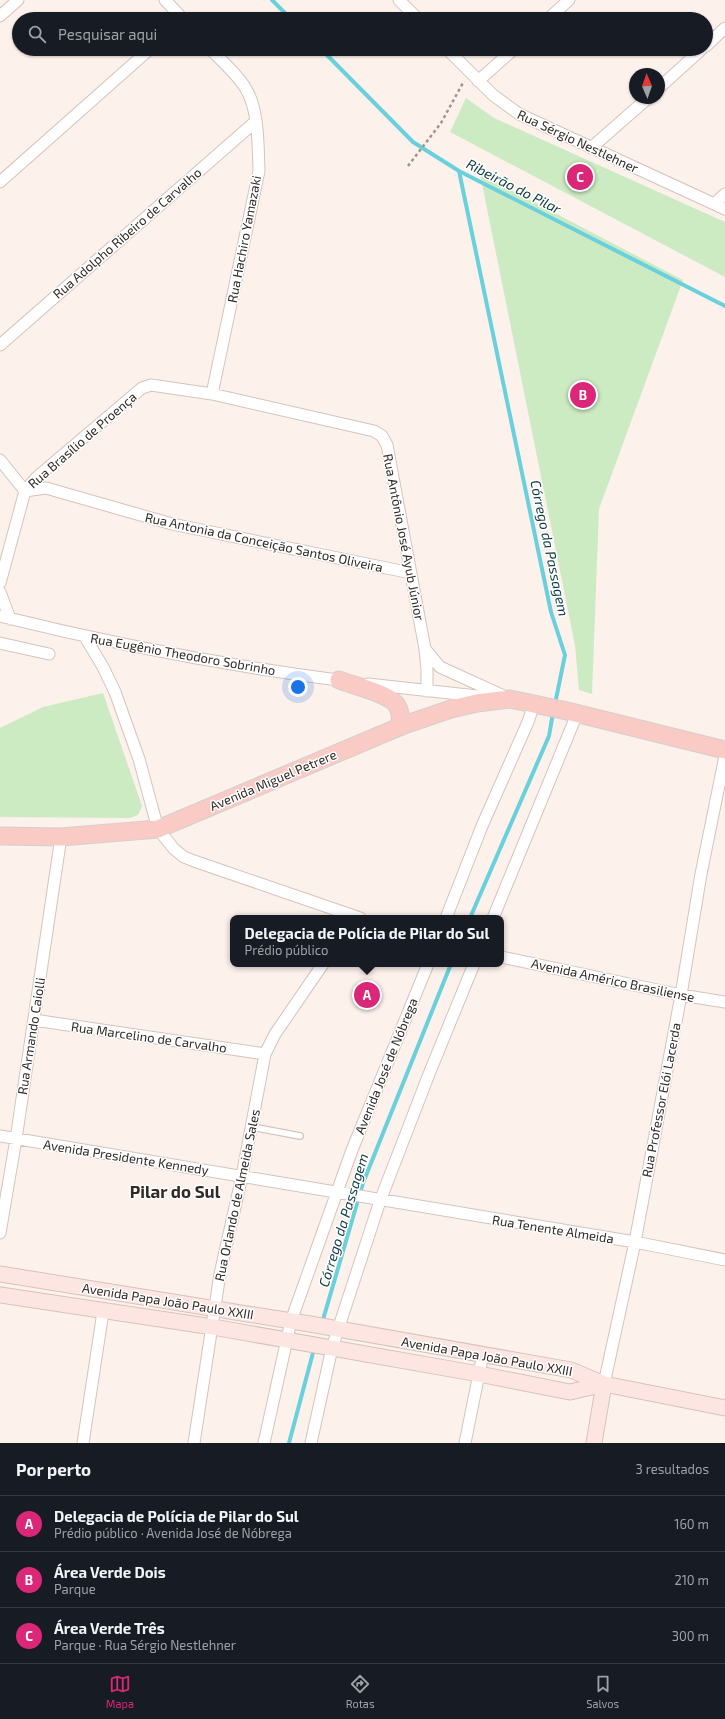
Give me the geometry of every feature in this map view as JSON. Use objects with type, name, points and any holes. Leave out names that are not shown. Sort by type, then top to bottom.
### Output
[{"type":"main road","points":[[339,680],[385,696],[395,702],[401,716],[400,727]]},
{"type":"main road","name":"Avenida Miguel Petrere","points":[[0,836],[61,838],[158,829],[400,727],[451,709],[477,703],[510,700],[538,705],[725,750]]},
{"type":"main road","name":"Avenida Papa João Paulo XXIII","points":[[0,1274],[216,1308],[571,1370],[604,1384]]},
{"type":"main road","name":"Avenida Papa João Paulo XXIII","points":[[0,1295],[103,1312],[213,1327],[479,1374],[570,1392],[604,1384]]},
{"type":"main road","points":[[604,1384],[725,1408]]},
{"type":"main road","name":"Rua Professor Elói Lacerda","points":[[594,1443],[604,1384]]},
{"type":"street","points":[[0,16],[18,0]]},
{"type":"street","points":[[165,0],[176,12]]},
{"type":"street","points":[[399,0],[411,12]]},
{"type":"street","points":[[556,12],[569,0]]},
{"type":"street","points":[[713,39],[725,28]]},
{"type":"street","points":[[0,182],[142,56]]},
{"type":"street","name":"Rua Hachiro Yamazaki","points":[[212,394],[259,171],[252,103],[246,88],[216,56]]},
{"type":"street","name":"Rua Sérgio Nestlehner","points":[[454,56],[478,81],[508,107],[591,148],[725,209]]},
{"type":"street","points":[[478,81],[506,56]]},
{"type":"street","points":[[665,83],[694,56]]},
{"type":"street","points":[[591,148],[641,104]]},
{"type":"street","name":"Rua Adolpho Ribeiro de Carvalho","points":[[0,345],[255,122]]},
{"type":"street","points":[[714,204],[725,194]]},
{"type":"street","name":"Rua Brasílio de Proença","points":[[0,583],[25,491],[36,478],[142,388],[151,385],[212,394],[374,431]]},
{"type":"street","name":"Rua Antônio José Ayub Júnior","points":[[374,431],[382,436],[387,446],[425,649],[427,691]]},
{"type":"street","points":[[0,460],[25,491]]},
{"type":"street","name":"Rua Antonia da Conceição Santos Oliveira","points":[[25,491],[46,488],[172,524],[411,572]]},
{"type":"street","points":[[0,592],[5,618]]},
{"type":"street","name":"Rua Eugênio Theodoro Sobrinho","points":[[5,618],[85,637],[292,674],[510,700]]},
{"type":"street","points":[[85,637],[103,667],[115,692],[138,759],[158,829],[174,849],[184,857],[348,915]]},
{"type":"street","points":[[0,643],[49,654]]},
{"type":"street","name":"Rua Antônio José Ayub Júnior","points":[[425,649],[440,667],[510,700]]},
{"type":"street","points":[[447,915],[482,826],[528,722],[538,705]]},
{"type":"street","points":[[494,915],[572,712]]},
{"type":"street","name":"Rua Professor Elói Lacerda","points":[[604,1384],[635,1242],[681,995],[701,874],[725,756]]},
{"type":"street","name":"Rua Armando Caiolli","points":[[0,1233],[16,1139],[61,838]]},
{"type":"street","name":"Avenida Américo Brasiliense","points":[[504,958],[681,995],[725,1002]]},
{"type":"street","name":"Rua Orlando de Almeida Sales","points":[[194,1443],[216,1308],[220,1274],[242,1176],[266,1054],[275,1034],[321,967]]},
{"type":"street","name":"Avenida José de Nóbrega","points":[[264,1443],[286,1340],[292,1321],[342,1194],[366,1115],[427,967]]},
{"type":"street","points":[[310,1443],[328,1348],[375,1200],[416,1107],[473,967]]},
{"type":"street","name":"Rua Marcelino de Carvalho","points":[[34,1020],[266,1054]]},
{"type":"street","name":"Avenida Presidente Kennedy","points":[[0,1136],[342,1194]]},
{"type":"street","name":"Rua Tenente Almeida","points":[[342,1194],[635,1242],[725,1260]]},
{"type":"street","points":[[83,1443],[103,1312]]},
{"type":"street","points":[[464,1443],[483,1354]]},
{"type":"lane","points":[[252,1127],[300,1136]]},
{"type":"path","points":[[408,166],[441,123],[469,72]]},
{"type":"green space","points":[[466,98],[494,118],[725,222],[725,277],[450,132]]},
{"type":"green space","points":[[480,174],[683,280],[599,509],[592,694],[579,690],[575,645]]},
{"type":"green space","points":[[103,693],[142,806],[138,815],[130,818],[0,817],[0,728],[43,707]]},
{"type":"waterway","name":"Ribeirão do Pilar","points":[[272,0],[284,12]]},
{"type":"waterway","name":"Ribeirão do Pilar","points":[[328,56],[413,142],[459,171],[725,306]]},
{"type":"waterway","name":"Córrego da Passagem","points":[[459,171],[551,612],[565,655],[555,704]]},
{"type":"waterway","name":"Córrego da Passagem","points":[[471,915],[549,736],[553,713]]},
{"type":"waterway","name":"Córrego da Passagem","points":[[322,1323],[363,1183],[450,967]]},
{"type":"waterway","name":"Córrego da Passagem","points":[[289,1443],[314,1349]]},
{"type":"place","name":"Área Verde Três","points":[[580,177]]},
{"type":"place","name":"Área Verde Dois","points":[[583,395]]},
{"type":"place","name":"Delegacia de Polícia de Pilar do Sul","points":[[367,995]]},
{"type":"district","name":"Pilar do Sul","points":[[175,1191]]}]
